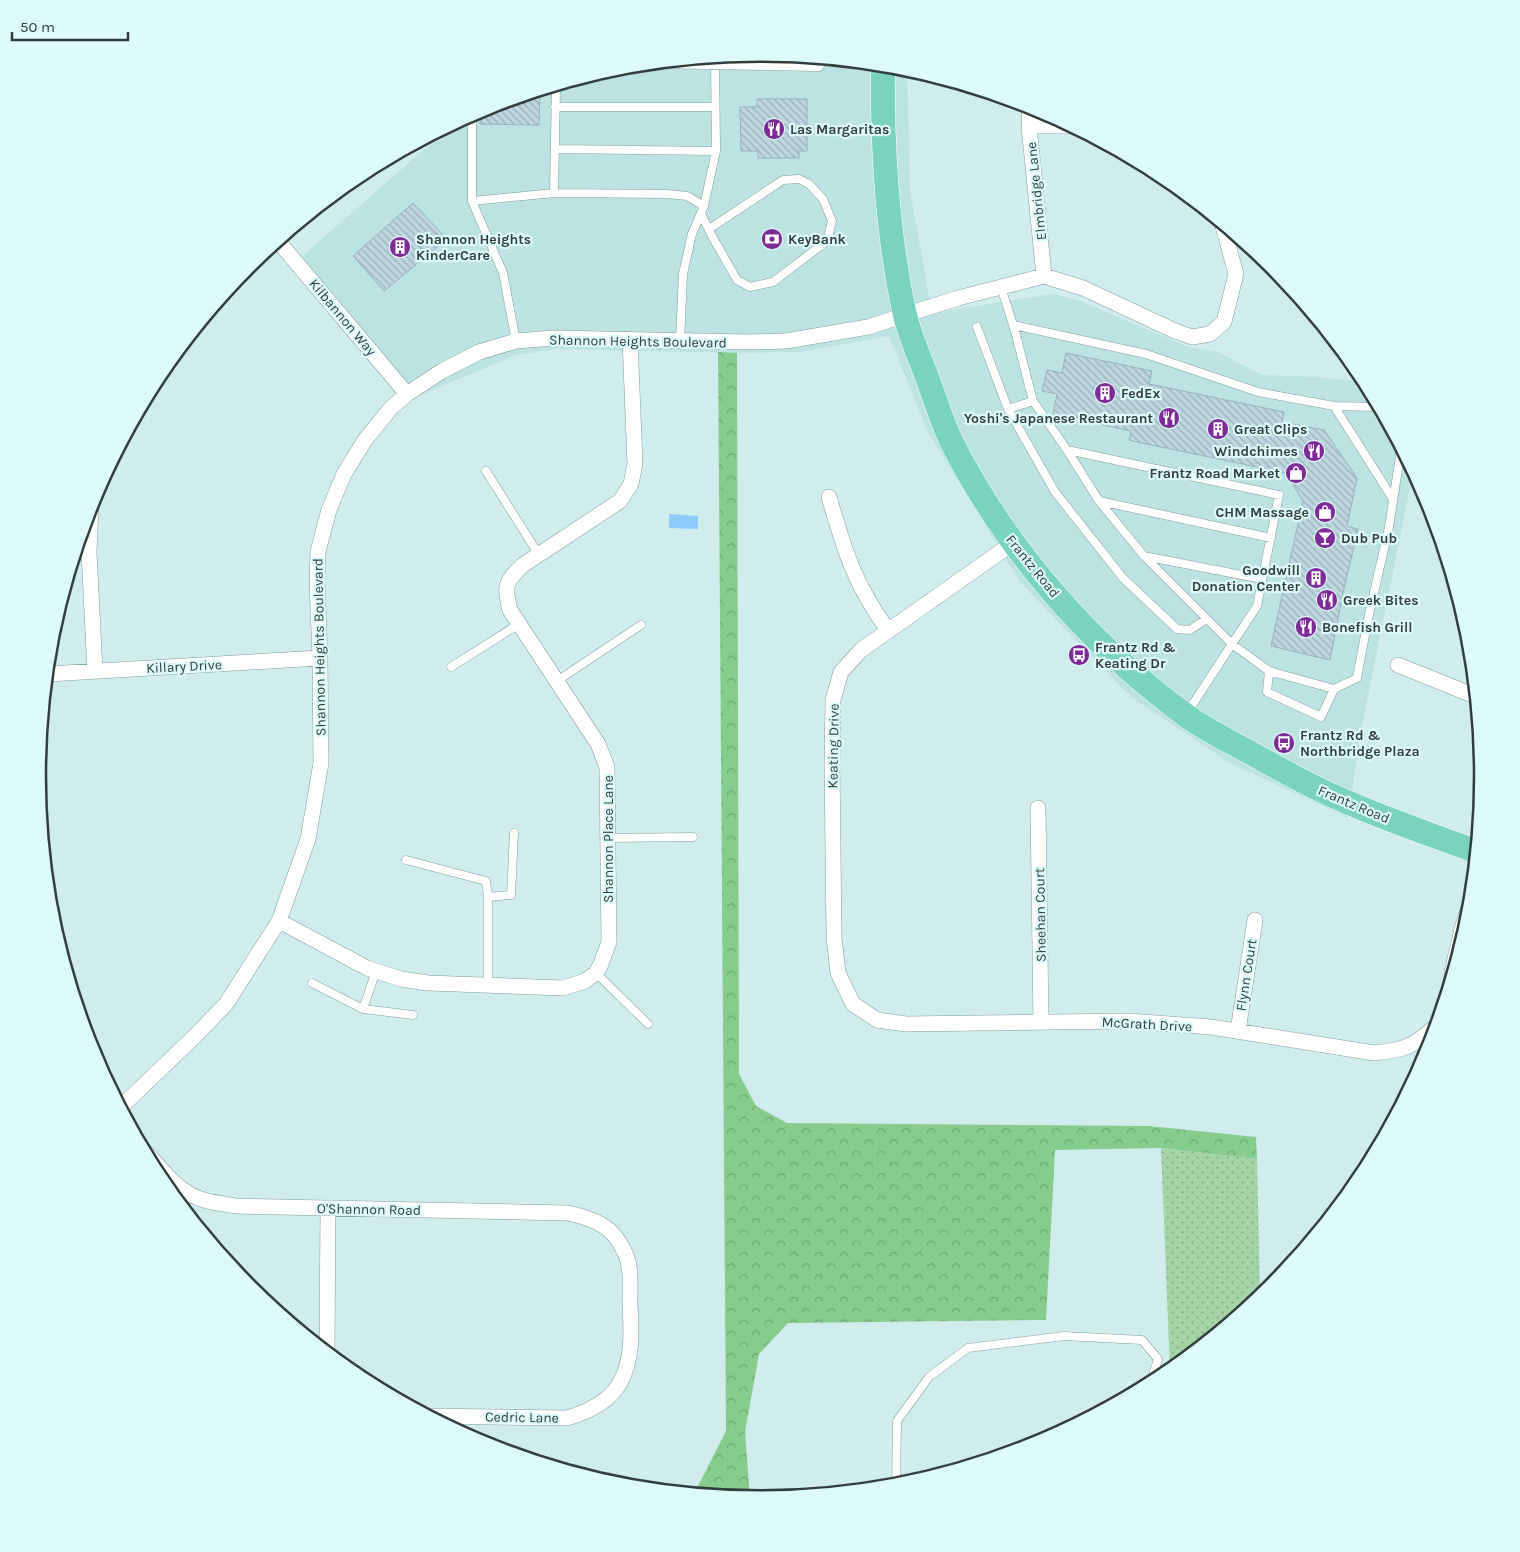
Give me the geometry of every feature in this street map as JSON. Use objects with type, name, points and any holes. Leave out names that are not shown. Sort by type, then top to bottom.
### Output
[{"type":"main road","name":"Frantz Road","points":[[883,73],[884,167],[893,249],[905,314],[923,368],[952,441],[980,492],[1013,543],[1046,585],[1094,636],[1137,676],[1186,715],[1267,762],[1338,799],[1470,849]]},
{"type":"street","name":"Elmbridge Lane","points":[[1030,116],[1044,276]]},
{"type":"street","points":[[1029,126],[1053,126]]},
{"type":"street","points":[[905,314],[1044,276],[1083,288],[1192,337],[1210,334],[1224,322],[1236,274],[1225,234]]},
{"type":"street","name":"Kilbannon Way","points":[[282,246],[407,394]]},
{"type":"street","name":"Shannon Heights Boulevard","points":[[126,1103],[226,1004],[279,921],[308,839],[321,763],[320,658],[317,606],[318,551],[329,510],[344,474],[365,440],[391,408],[407,394],[442,371],[479,352],[516,341],[553,338],[630,338],[680,341],[786,341],[868,327],[905,314]]},
{"type":"street","name":"Shannon Place Lane","points":[[596,973],[602,964],[609,942],[607,767],[598,744],[510,610],[506,593],[510,577],[522,565],[620,501],[631,484],[635,464],[630,338]]},
{"type":"street","points":[[830,497],[846,552],[858,581],[874,611],[888,630]]},
{"type":"street","points":[[90,532],[89,552],[95,671]]},
{"type":"street","name":"Keating Drive","points":[[853,1004],[838,972],[834,937],[833,700],[842,672],[861,650],[1013,543]]},
{"type":"street","name":"Killary Drive","points":[[54,674],[320,658]]},
{"type":"street","points":[[1398,665],[1469,694]]},
{"type":"street","name":"Sheehan Court","points":[[1038,808],[1041,1022]]},
{"type":"street","name":"Flynn Court","points":[[1238,1031],[1255,920]]},
{"type":"street","points":[[279,921],[376,971],[401,979],[563,988],[585,981],[596,973]]},
{"type":"street","name":"McGrath Drive","points":[[853,1004],[878,1020],[906,1024],[1128,1022],[1211,1027],[1374,1052],[1420,1047]]},
{"type":"street","name":"O'Shannon Road","points":[[174,1183],[202,1200],[235,1206],[567,1213],[590,1218],[610,1230]]},
{"type":"street","points":[[327,1343],[328,1208]]},
{"type":"street","name":"Cedric Lane","points":[[444,1416],[567,1418],[591,1410],[610,1395],[620,1383],[632,1345],[629,1265],[622,1246],[610,1230]]},
{"type":"lane","points":[[744,63],[818,67],[820,65]]},
{"type":"lane","points":[[680,341],[683,274],[692,234],[702,210],[716,151],[715,64]]},
{"type":"lane","points":[[554,193],[556,93]]},
{"type":"lane","points":[[555,107],[715,107]]},
{"type":"lane","points":[[472,124],[472,201],[504,273],[516,341]]},
{"type":"lane","points":[[555,149],[716,151]]},
{"type":"lane","points":[[472,201],[554,193],[667,194],[687,196],[702,210],[709,229],[737,280],[750,287],[773,282],[827,241],[832,221],[823,200],[810,184],[799,179],[783,180],[709,229]]},
{"type":"lane","points":[[1001,287],[1014,326],[1033,400],[1099,501],[1144,556],[1206,619],[1232,644],[1269,671],[1334,689],[1357,678],[1368,618],[1389,527],[1400,459]]},
{"type":"lane","points":[[1014,326],[1146,354],[1258,392],[1334,406],[1370,406]]},
{"type":"lane","points":[[977,327],[1008,409],[1055,492],[1124,578],[1177,629],[1190,630],[1206,619]]},
{"type":"lane","points":[[1008,409],[1033,400]]},
{"type":"lane","points":[[1334,406],[1393,499]]},
{"type":"lane","points":[[1067,450],[1279,495],[1257,606],[1186,715]]},
{"type":"lane","points":[[486,471],[539,554]]},
{"type":"lane","points":[[1099,501],[1271,538]]},
{"type":"lane","points":[[1144,556],[1262,579]]},
{"type":"lane","points":[[451,667],[520,624]]},
{"type":"lane","points":[[557,681],[641,624]]},
{"type":"lane","points":[[1269,671],[1267,692],[1322,717],[1334,689]]},
{"type":"lane","points":[[488,897],[511,895],[514,833]]},
{"type":"lane","points":[[608,838],[692,836]]},
{"type":"lane","points":[[406,860],[486,881],[488,897],[488,985]]},
{"type":"lane","points":[[363,1009],[376,971]]},
{"type":"lane","points":[[596,973],[648,1024]]},
{"type":"lane","points":[[312,983],[363,1009],[413,1015]]},
{"type":"lane","points":[[896,1476],[897,1421],[929,1377],[968,1348],[1064,1336],[1142,1340],[1158,1359],[1154,1371]]},
{"type":"shaded area","points":[[760,62],[807,64],[853,68],[907,78],[910,190],[932,313],[1053,294],[1080,301],[1188,347],[1218,352],[1262,375],[1354,381],[1378,419],[1411,484],[1360,736],[1348,818],[1230,763],[1131,697],[1020,582],[929,434],[889,336],[799,352],[737,353],[557,349],[515,355],[414,398],[299,259],[432,142],[487,117],[531,100],[621,76],[667,68],[713,64]]},
{"type":"green space","points":[[718,352],[737,353],[739,1074],[756,1106],[787,1123],[1149,1126],[1256,1137],[1257,1159],[1161,1148],[1055,1150],[1046,1320],[788,1323],[759,1354],[745,1432],[749,1490],[698,1487],[726,1431]]},
{"type":"green space","points":[[1161,1148],[1257,1159],[1260,1286],[1231,1313],[1170,1360]]},
{"type":"water","points":[[669,514],[698,516],[698,529],[669,528]]},
{"type":"building","points":[[540,97],[539,125],[480,124],[480,120]]},
{"type":"building","name":"Las Margaritas","points":[[757,99],[807,99],[807,151],[799,151],[799,158],[758,158],[758,151],[741,151],[740,107],[757,107]]},
{"type":"building","name":"Shannon Heights KinderCare","points":[[413,203],[447,239],[384,291],[353,256]]},
{"type":"building","points":[[1066,353],[1152,371],[1149,384],[1284,412],[1282,422],[1324,430],[1357,478],[1347,526],[1358,529],[1330,660],[1271,646],[1303,501],[1286,473],[1129,440],[1131,431],[1053,414],[1057,394],[1042,391],[1047,370],[1062,373]]},
{"type":"place","name":"Las Margaritas","points":[[774,129]]},
{"type":"place","name":"KeyBank","points":[[772,239]]},
{"type":"place","name":"Shannon Heights KinderCare","points":[[400,247]]},
{"type":"place","name":"FedEx","points":[[1105,393]]},
{"type":"place","name":"Yoshi's Japanese Restaurant","points":[[1169,418]]},
{"type":"place","name":"Great Clips","points":[[1218,429]]},
{"type":"place","name":"Windchimes","points":[[1314,451]]},
{"type":"place","name":"Frantz Road Market","points":[[1296,473]]},
{"type":"place","name":"CHM Massage","points":[[1325,512]]},
{"type":"place","name":"Dub Pub","points":[[1325,538]]},
{"type":"place","name":"Goodwill Donation Center","points":[[1316,578]]},
{"type":"place","name":"Greek Bites","points":[[1327,600]]},
{"type":"place","name":"Bonefish Grill","points":[[1306,627]]},
{"type":"place","name":"Frantz Rd & Keating Dr","points":[[1079,655]]},
{"type":"place","name":"Frantz Rd & Northbridge Plaza","points":[[1284,743]]}]
